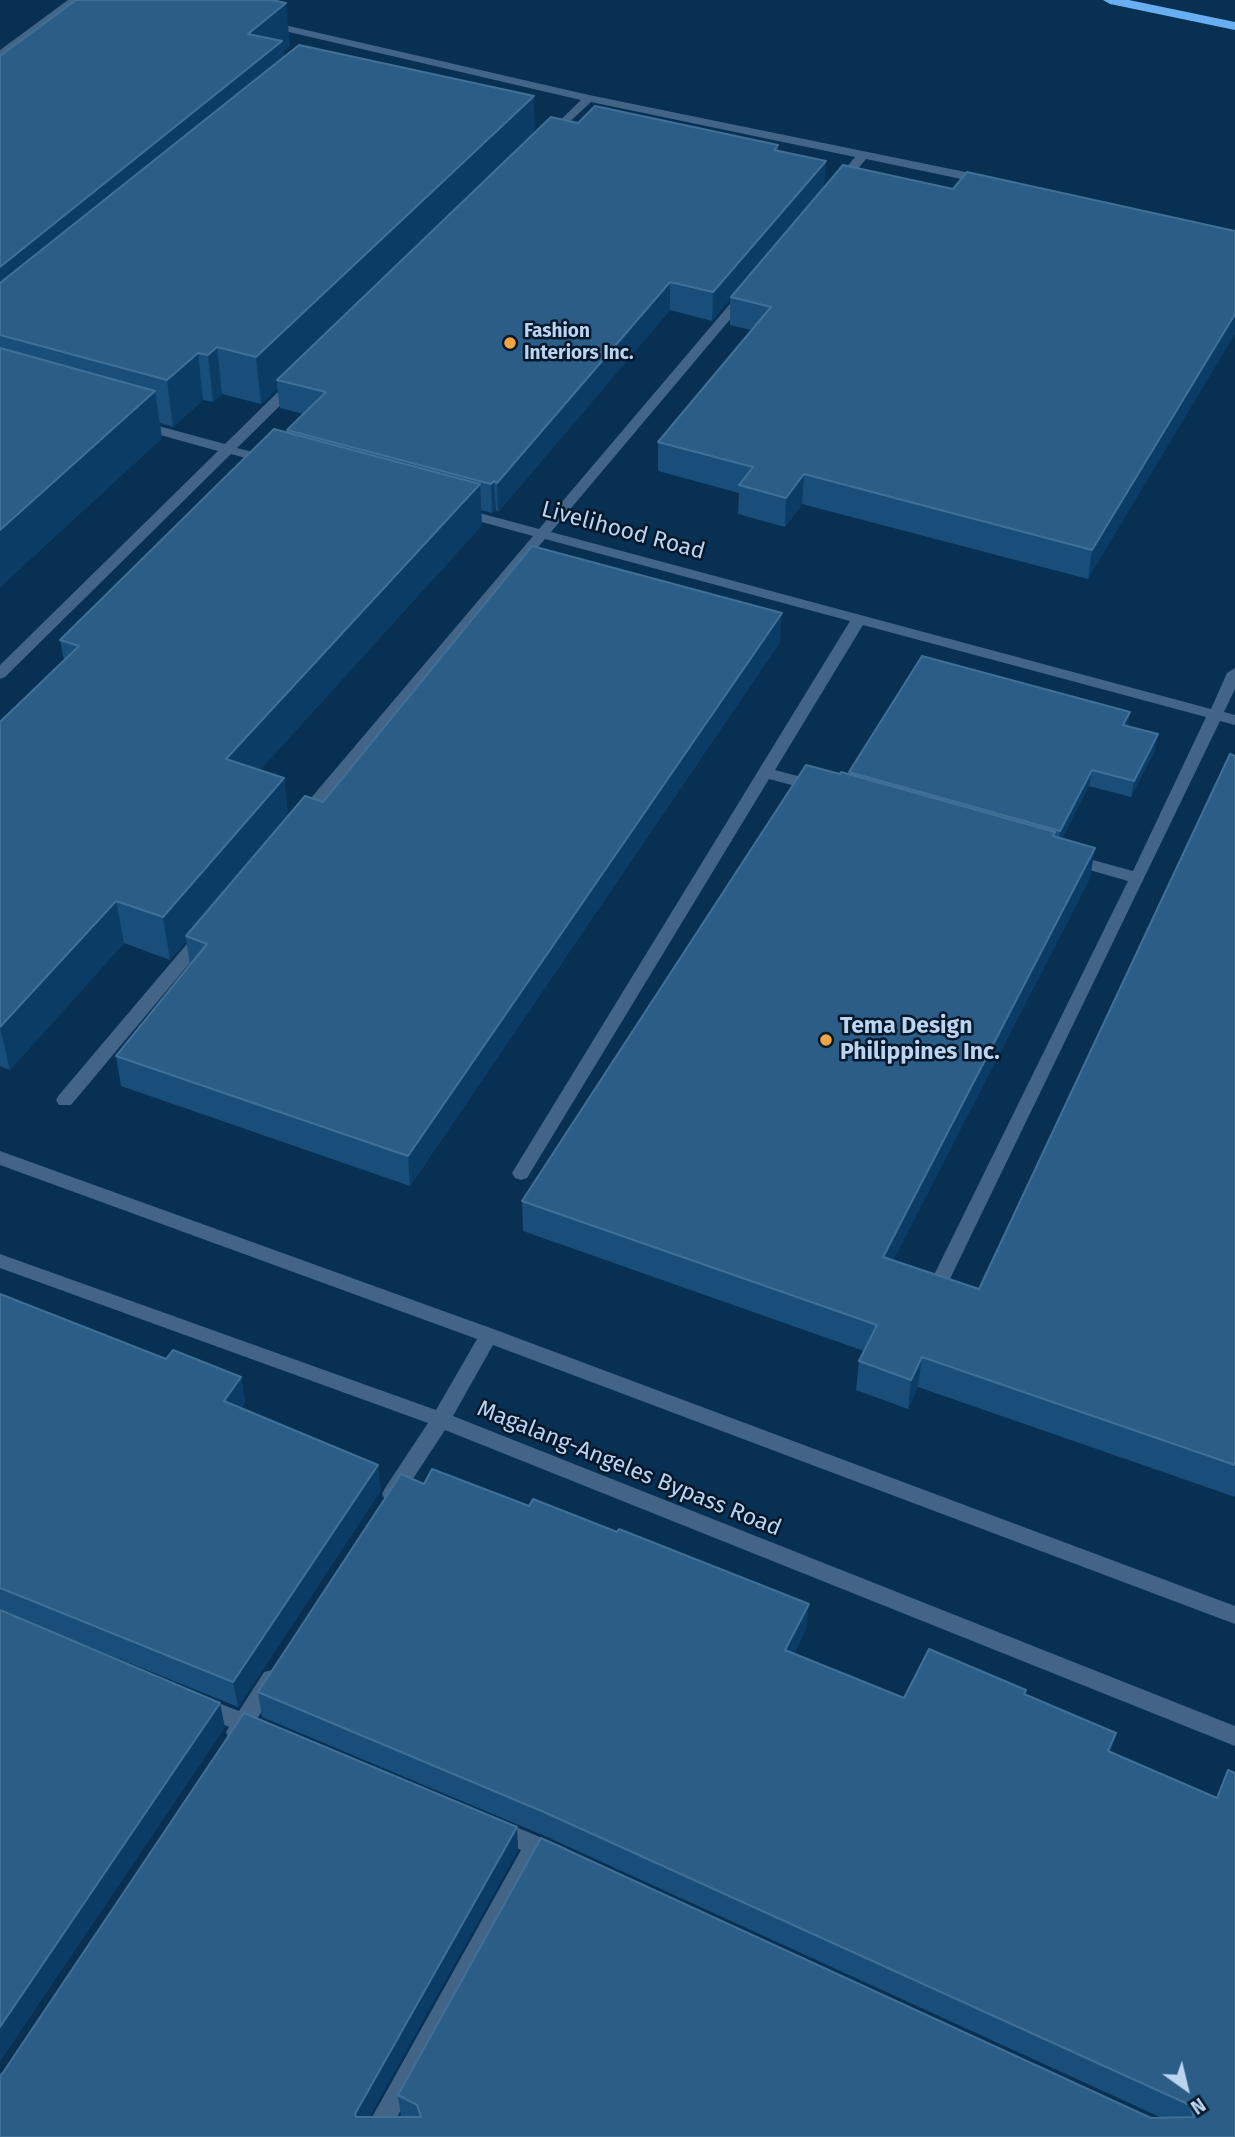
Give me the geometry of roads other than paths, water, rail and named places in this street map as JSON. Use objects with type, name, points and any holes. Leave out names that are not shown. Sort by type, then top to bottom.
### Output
[{"type":"highway","points":[[1110,0],[1235,26]]},
{"type":"street","points":[[0,55],[75,0]]},
{"type":"street","points":[[258,22],[589,98],[996,182]]},
{"type":"street","points":[[337,52],[348,43]]},
{"type":"street","points":[[540,145],[589,98]]},
{"type":"street","points":[[827,197],[863,155]]},
{"type":"street","points":[[290,833],[756,281]]},
{"type":"street","points":[[0,674],[305,373]]},
{"type":"street","points":[[120,419],[292,467]]},
{"type":"street","name":"Livelihood Road","points":[[449,509],[860,617],[1235,720]]},
{"type":"street","points":[[521,1173],[860,617]]},
{"type":"street","points":[[939,1283],[1138,878],[1235,673]]},
{"type":"street","points":[[764,772],[831,791]]},
{"type":"street","points":[[1058,855],[1138,878]]},
{"type":"street","points":[[65,1100],[209,929]]},
{"type":"street","points":[[0,1158],[489,1335],[1235,1615]]},
{"type":"street","name":"Magalang-Angeles Bypass Road","points":[[0,1261],[441,1420],[1235,1736]]},
{"type":"street","points":[[380,1514],[441,1420],[489,1335]]},
{"type":"street","points":[[228,1746],[281,1665]]},
{"type":"street","points":[[179,1696],[281,1739]]},
{"type":"street","points":[[472,1818],[574,1863]]},
{"type":"street","points":[[385,2131],[536,1845]]},
{"type":"place","name":"Fashion Interiors Inc.","points":[[510,343]]},
{"type":"place","name":"Tema Design Philippines Inc.","points":[[826,1040]]}]
